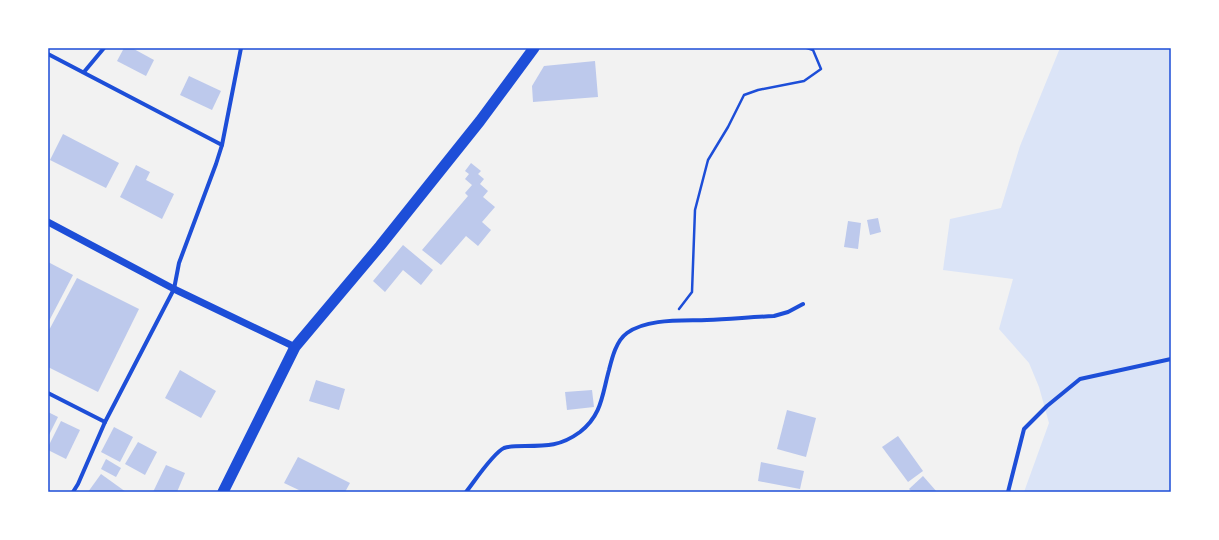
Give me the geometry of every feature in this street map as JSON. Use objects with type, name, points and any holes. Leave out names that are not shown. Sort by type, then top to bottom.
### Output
[{"type":"highway","points":[[223,492],[295,347],[380,246],[480,121],[534,48]]},
{"type":"street","points":[[84,72],[104,48]]},
{"type":"street","points":[[73,492],[78,484],[105,422],[174,289],[179,263],[222,145],[241,48]]},
{"type":"street","points":[[48,54],[222,145]]},
{"type":"street","points":[[48,222],[174,289],[295,347]]},
{"type":"street","points":[[466,492],[503,448],[513,446],[548,446],[560,443],[580,432],[598,411],[613,356],[620,340],[626,333],[647,324],[670,321],[774,316],[788,312],[803,304]]},
{"type":"street","points":[[1008,492],[1024,429],[1052,401],[1080,379],[1171,359]]},
{"type":"street","points":[[48,393],[105,422]]},
{"type":"path","points":[[670,321],[692,292],[695,210],[708,160],[728,127],[744,95],[758,90],[804,81],[821,69],[812,50],[808,48]]},
{"type":"shaded area","points":[[1060,48],[1171,48],[1171,492],[1024,492],[1049,423],[1039,387],[1029,363],[999,329],[1013,279],[943,270],[950,219],[1001,208],[1020,146]]},
{"type":"building","points":[[124,48],[132,48],[154,60],[146,76],[117,61]]},
{"type":"building","points":[[595,61],[598,97],[533,102],[532,86],[544,66]]},
{"type":"building","points":[[189,76],[221,91],[212,110],[180,95]]},
{"type":"building","points":[[63,134],[119,163],[106,188],[50,160]]},
{"type":"building","points":[[471,163],[481,171],[478,174],[484,179],[480,184],[488,191],[483,197],[495,207],[482,222],[491,230],[478,246],[466,236],[441,265],[422,250],[468,196],[465,193],[472,185],[465,179],[469,174],[465,171]]},
{"type":"building","points":[[136,165],[150,172],[146,180],[174,194],[162,219],[120,197]]},
{"type":"building","points":[[878,218],[881,232],[870,235],[867,220]]},
{"type":"building","points":[[848,221],[861,223],[858,249],[844,247]]},
{"type":"building","points":[[403,245],[433,270],[421,285],[403,270],[385,292],[373,281]]},
{"type":"building","points":[[48,262],[73,275],[48,323]]},
{"type":"building","points":[[77,278],[139,309],[98,392],[48,367],[48,332]]},
{"type":"building","points":[[180,370],[216,391],[201,418],[165,398]]},
{"type":"building","points":[[316,380],[345,389],[339,410],[309,401]]},
{"type":"building","points":[[592,390],[594,407],[567,410],[565,392]]},
{"type":"building","points":[[787,410],[816,418],[806,457],[777,449]]},
{"type":"building","points":[[48,412],[58,417],[48,437]]},
{"type":"building","points":[[61,421],[80,430],[66,459],[48,450],[48,447]]},
{"type":"building","points":[[114,427],[133,437],[120,462],[101,452]]},
{"type":"building","points":[[898,436],[923,471],[908,482],[882,447]]},
{"type":"building","points":[[138,442],[157,452],[145,475],[125,464]]},
{"type":"building","points":[[298,457],[350,483],[345,492],[303,492],[284,483]]},
{"type":"building","points":[[106,459],[121,468],[116,477],[101,469]]},
{"type":"building","points":[[761,462],[804,471],[800,489],[758,481]]},
{"type":"building","points":[[166,465],[185,473],[177,492],[153,492]]},
{"type":"building","points":[[101,474],[126,492],[88,492]]},
{"type":"building","points":[[923,476],[937,492],[912,492],[909,489]]}]
